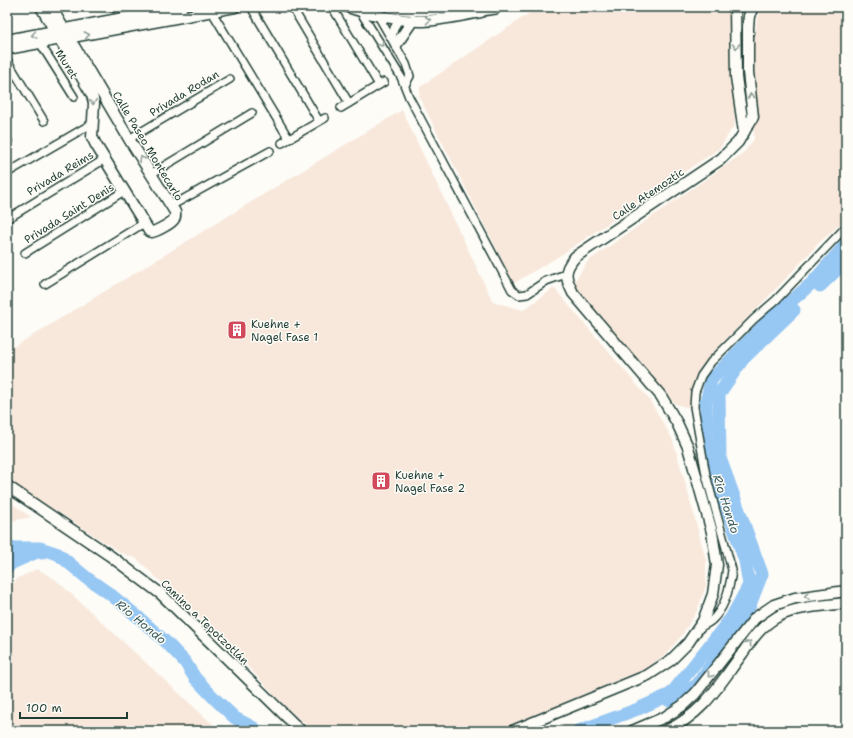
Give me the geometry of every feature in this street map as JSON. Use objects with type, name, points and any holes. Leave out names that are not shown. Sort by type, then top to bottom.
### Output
[{"type":"main road","name":"Calle Paseo Montecarlo","points":[[41,7],[62,35],[130,139],[175,212],[176,217],[174,220],[156,231],[149,231],[92,137],[94,103],[92,95],[62,35],[52,7]]},
{"type":"main road","points":[[7,49],[40,44],[62,35],[182,7]]},
{"type":"main road","points":[[7,40],[62,35],[197,10],[212,12],[235,7]]},
{"type":"main road","points":[[348,7],[422,21],[480,10]]},
{"type":"main road","points":[[390,7],[407,11],[423,12],[457,7]]},
{"type":"main road","points":[[736,7],[736,77],[744,132]]},
{"type":"main road","name":"Calle Atemoztic","points":[[566,274],[568,265],[575,257],[722,159],[738,142],[749,126],[753,117],[748,72],[748,27],[749,16],[753,7]]},
{"type":"main road","points":[[394,42],[413,20]]},
{"type":"main road","points":[[512,731],[648,675],[671,660],[688,643],[703,621],[713,594],[717,565],[712,532],[688,447],[676,423],[661,396],[572,293],[567,282],[566,274]]},
{"type":"main road","name":"Camino a Tepotzotlán","points":[[7,486],[109,555],[161,594],[301,731]]},
{"type":"main road","points":[[632,731],[665,717],[682,706],[695,694],[755,618],[774,605],[795,598],[846,591]]},
{"type":"main road","points":[[666,731],[691,716],[704,704],[762,627],[778,616],[796,610],[846,603]]},
{"type":"street","points":[[251,7],[322,120],[282,143]]},
{"type":"street","points":[[292,7],[349,103]]},
{"type":"street","points":[[332,7],[381,83],[341,108]]},
{"type":"street","points":[[480,10],[496,10],[498,7]]},
{"type":"street","points":[[359,9],[405,85],[409,97],[512,290],[519,295],[526,294],[546,281],[566,274]]},
{"type":"street","points":[[374,11],[394,42],[409,71],[410,76],[405,85]]},
{"type":"street","points":[[212,12],[289,139]]},
{"type":"street","points":[[394,42],[394,28],[400,18]]},
{"type":"street","name":"Muret","points":[[40,44],[74,97]]},
{"type":"street","points":[[7,60],[44,121]]},
{"type":"street","name":"Privada Rodan","points":[[130,139],[230,79]]},
{"type":"street","points":[[151,174],[252,114]]},
{"type":"street","points":[[7,173],[92,123]]},
{"type":"street","points":[[171,206],[270,151]]},
{"type":"street","name":"Privada Reims","points":[[7,219],[105,159]]},
{"type":"street","name":"Privada Saint Denis","points":[[25,253],[124,191]]},
{"type":"street","points":[[45,284],[144,223]]},
{"type":"street","points":[[697,629],[712,620],[718,612],[728,594],[732,570],[706,475],[694,407],[695,392],[701,376],[711,362],[754,319],[776,300],[846,227]]},
{"type":"shaded area","points":[[534,7],[732,7],[730,41],[735,124],[720,148],[561,255],[514,283],[419,97],[420,87],[534,10]]},
{"type":"shaded area","points":[[764,7],[846,7],[846,219],[819,243],[704,363],[692,386],[690,408],[675,404],[580,292],[574,282],[588,261],[739,156],[746,150],[754,139],[753,47],[757,19]]},
{"type":"shaded area","points":[[402,110],[493,302],[523,310],[554,288],[649,399],[672,438],[706,560],[706,586],[697,611],[682,635],[666,654],[647,668],[495,731],[312,731],[283,704],[227,644],[137,559],[121,553],[7,479],[7,351]]},
{"type":"shaded area","points":[[7,500],[31,517],[7,522]]},
{"type":"shaded area","points":[[37,569],[55,579],[220,731],[7,731],[7,590],[18,578]]},
{"type":"waterway","name":"Rio Hondo","points":[[578,731],[638,709],[671,694],[731,618],[749,585],[745,561],[717,480],[707,440],[706,403],[711,380],[768,321],[812,283],[846,244]]},
{"type":"waterway","points":[[820,286],[846,261]]},
{"type":"waterway","points":[[668,700],[697,685],[748,610],[762,574],[720,458],[719,394],[743,359],[794,310]]},
{"type":"waterway","name":"Rio Hondo","points":[[7,551],[15,548],[40,548],[58,554],[138,617],[167,643],[185,662],[195,678],[216,700],[235,718],[257,731]]},
{"type":"waterway","points":[[7,568],[12,563],[39,551],[42,553]]},
{"type":"place","name":"Kuehne + Nagel Fase 1","points":[[237,330]]},
{"type":"place","name":"Kuehne + Nagel Fase 2","points":[[381,481]]}]
